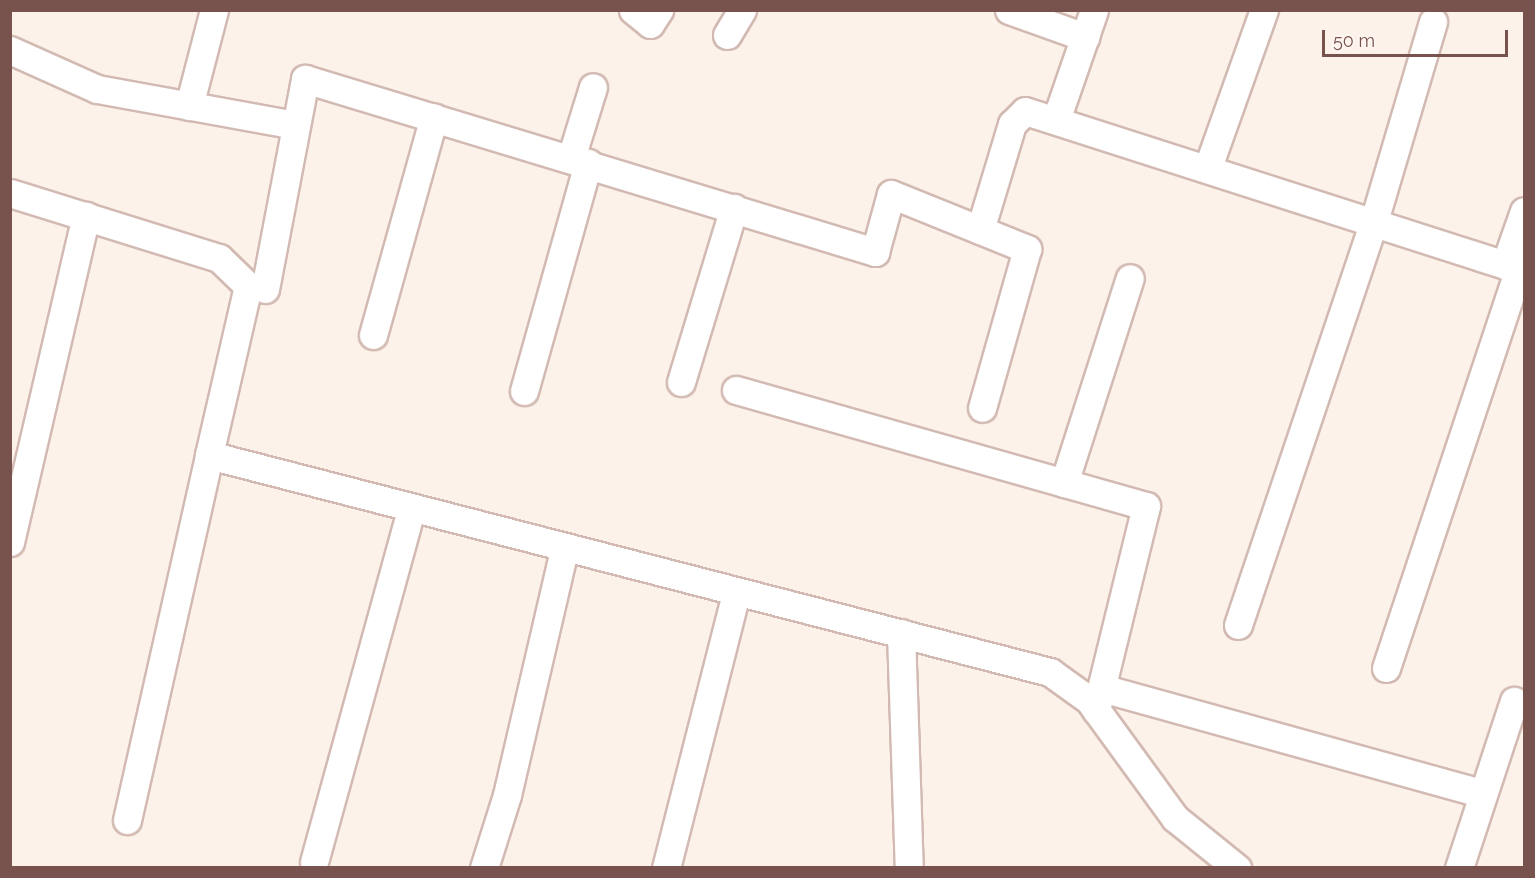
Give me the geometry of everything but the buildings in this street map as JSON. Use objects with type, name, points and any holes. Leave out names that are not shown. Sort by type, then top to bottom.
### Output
[{"type":"street","points":[[189,106],[214,10]]},
{"type":"street","points":[[633,10],[650,24],[659,10]]},
{"type":"street","points":[[727,35],[742,10]]},
{"type":"street","points":[[1010,10],[1085,37]]},
{"type":"street","points":[[1057,117],[1094,10]]},
{"type":"street","points":[[1208,167],[1264,10]]},
{"type":"street","points":[[1238,625],[1374,222],[1432,22]]},
{"type":"street","points":[[10,50],[97,89],[296,126]]},
{"type":"street","points":[[265,290],[305,79],[875,252],[891,194],[1027,249],[982,408]]},
{"type":"street","points":[[524,391],[580,161],[593,87]]},
{"type":"street","points":[[980,230],[1012,124],[1025,111],[1057,117],[1516,268]]},
{"type":"street","points":[[373,335],[434,117]]},
{"type":"street","points":[[10,193],[219,258],[248,286],[127,820]]},
{"type":"street","points":[[681,382],[734,208]]},
{"type":"street","points":[[1386,668],[1516,268],[1524,211]]},
{"type":"street","points":[[10,542],[86,216]]},
{"type":"street","points":[[1064,483],[1130,278]]},
{"type":"street","points":[[736,390],[1146,506],[1099,699],[1175,818],[1237,867]]},
{"type":"street","points":[[209,455],[411,511],[1050,672],[1099,699],[1480,793]]},
{"type":"street","points":[[314,862],[411,511]]},
{"type":"street","points":[[484,867],[564,550]]},
{"type":"street","points":[[666,867],[736,594]]},
{"type":"street","points":[[901,633],[909,867]]},
{"type":"street","points":[[1459,867],[1480,793],[1514,700]]}]
